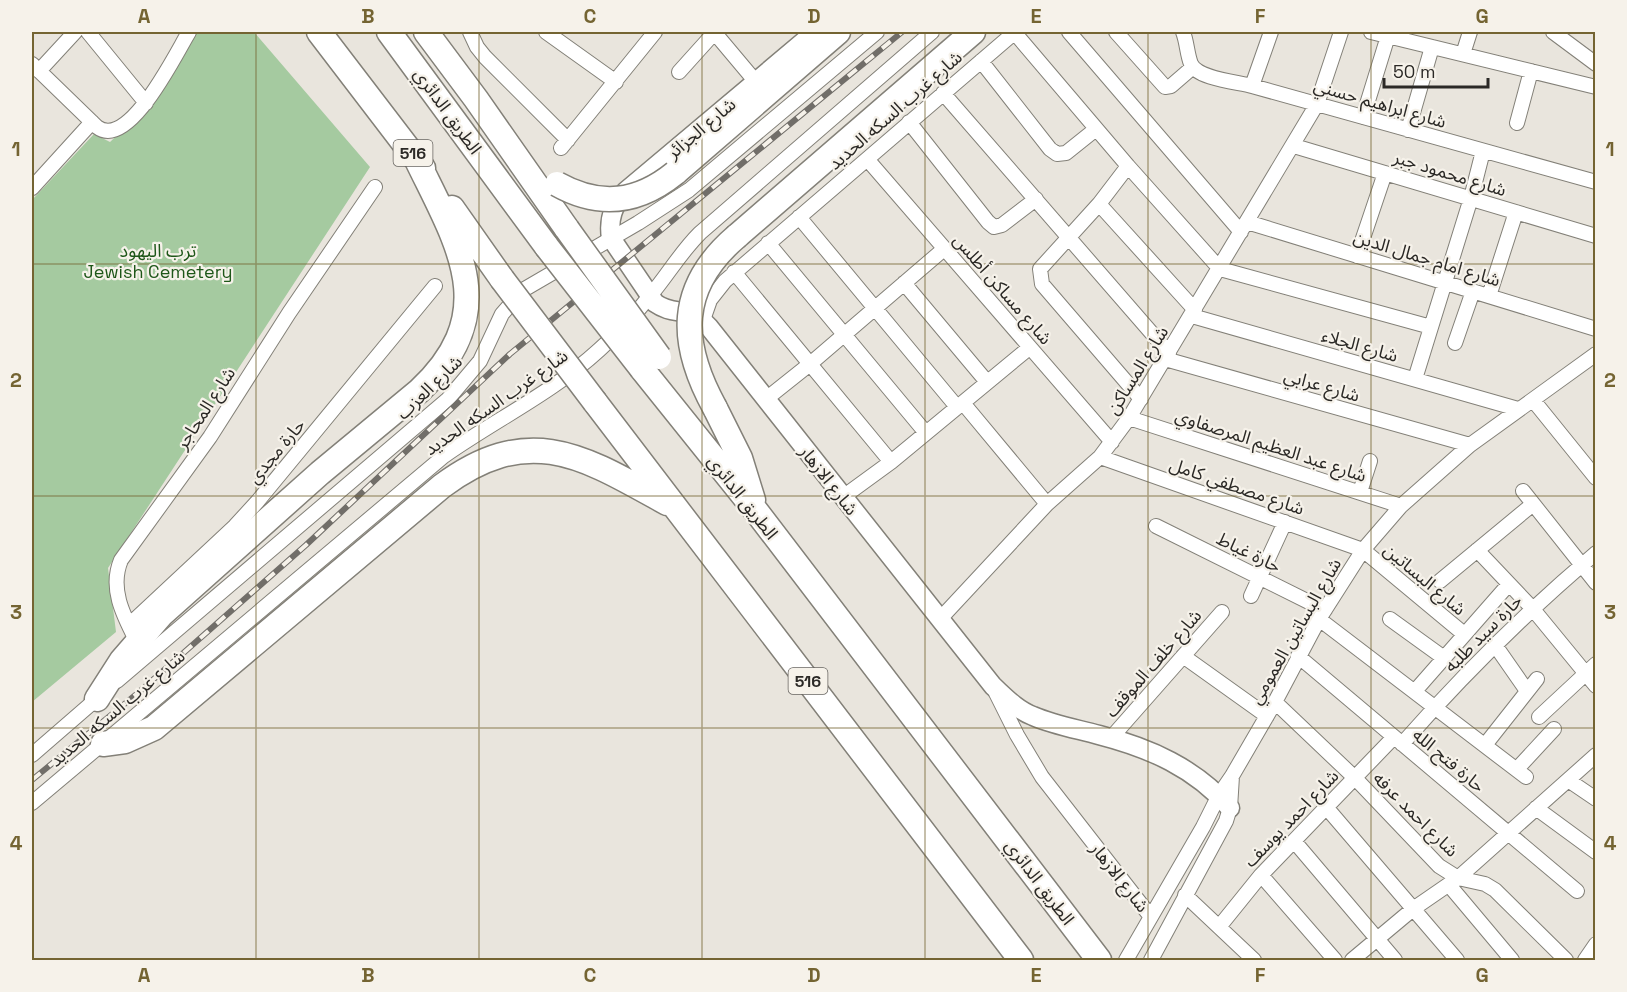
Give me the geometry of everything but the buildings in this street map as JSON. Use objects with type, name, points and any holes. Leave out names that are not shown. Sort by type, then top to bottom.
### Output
[{"type":"highway","name":"516","points":[[319,32],[415,156],[502,279],[595,402],[1021,960]]},
{"type":"highway","name":"الطريق الدائري","points":[[388,32],[547,246],[651,363],[672,407],[756,511],[1100,960]]},
{"type":"highway","points":[[426,32],[567,229],[651,363]]},
{"type":"highway","points":[[515,156],[571,192],[602,199],[618,199],[649,191],[675,173],[838,32]]},
{"type":"highway","points":[[756,511],[740,458],[693,360],[689,325],[696,291],[712,260],[724,247],[973,32]]},
{"type":"highway","points":[[97,699],[137,641],[175,602],[320,473],[419,391],[434,377],[456,344],[464,315],[466,284],[464,264],[458,245],[415,156]]},
{"type":"highway","points":[[103,744],[125,741],[154,728],[442,486],[484,460],[507,453],[532,451],[564,454],[603,467],[675,507]]},
{"type":"street","points":[[75,32],[35,68],[102,130],[113,131],[139,112],[146,103],[189,32]]},
{"type":"street","points":[[88,32],[146,103]]},
{"type":"street","points":[[470,32],[485,57],[565,144],[655,32]]},
{"type":"street","points":[[679,72],[715,32],[756,82]]},
{"type":"street","name":"شارع العزب","points":[[137,641],[448,399],[480,361],[502,314],[515,297],[664,207],[712,172],[877,32]]},
{"type":"street","name":"شارع غرب السكه الحديد","points":[[32,803],[444,456],[538,397],[598,351],[650,297],[674,262],[700,233],[932,32]]},
{"type":"street","points":[[1015,32],[1128,166],[1220,269],[1431,327]]},
{"type":"street","name":"شارع غرب السكه الحديد","points":[[703,320],[716,291],[734,272],[1015,32]]},
{"type":"street","points":[[1069,32],[1244,227]]},
{"type":"street","points":[[1116,32],[1164,87],[1171,86],[1193,67],[1183,32]]},
{"type":"street","points":[[1252,86],[1270,32]]},
{"type":"street","points":[[1317,104],[1341,32]]},
{"type":"street","points":[[1371,32],[1596,87]]},
{"type":"street","points":[[1463,54],[1470,32]]},
{"type":"street","points":[[1553,32],[1596,64]]},
{"type":"street","points":[[555,34],[616,82]]},
{"type":"street","name":"شارع الجزائر","points":[[612,238],[610,221],[615,204],[620,197],[756,82],[807,34]]},
{"type":"street","points":[[1364,117],[1388,36]]},
{"type":"street","points":[[1408,130],[1432,47]]},
{"type":"street","points":[[981,61],[1050,149],[1057,154],[1066,153],[1096,129]]},
{"type":"street","name":"شارع ابراهيم حسني","points":[[1193,67],[1205,75],[1596,182]]},
{"type":"street","points":[[1517,123],[1531,71]]},
{"type":"street","points":[[943,93],[1036,199],[1167,356]]},
{"type":"street","name":"شارع المساكن","points":[[940,620],[1047,504],[1100,457],[1112,442],[1141,399],[1220,269],[1317,104]]},
{"type":"street","points":[[32,188],[93,122]]},
{"type":"street","points":[[909,122],[994,227],[1002,225],[1036,199]]},
{"type":"street","name":"شارع محمود جبر","points":[[1294,146],[1596,236]]},
{"type":"street","points":[[1415,379],[1471,198],[1483,151]]},
{"type":"street","name":"شارع مساكن أطلس","points":[[867,159],[1112,442]]},
{"type":"street","points":[[1128,166],[1099,204],[1040,269],[1040,276],[1042,284],[1141,399]]},
{"type":"street","points":[[1357,256],[1385,172]]},
{"type":"street","name":"شارع المحاجر","points":[[137,641],[120,607],[115,587],[116,573],[121,560],[210,437],[276,333],[375,187]]},
{"type":"street","points":[[1099,204],[1193,313]]},
{"type":"street","points":[[1489,296],[1516,212]]},
{"type":"street","points":[[799,217],[875,308],[1047,504]]},
{"type":"street","name":"شارع امام جمال الدين","points":[[1244,227],[1357,256],[1596,328]]},
{"type":"street","points":[[612,238],[650,297],[666,309],[688,312],[703,320]]},
{"type":"street","points":[[768,243],[926,433]]},
{"type":"street","points":[[766,399],[944,249]]},
{"type":"street","points":[[734,272],[891,462]]},
{"type":"street","points":[[904,283],[987,382]]},
{"type":"street","name":"حارة مجدي","points":[[137,641],[257,502],[435,286]]},
{"type":"street","points":[[1455,343],[1473,291]]},
{"type":"street","name":"شارع الجلاء","points":[[1193,313],[1518,410]]},
{"type":"street","name":"شارع الازهار","points":[[703,320],[993,686],[1031,716],[1111,738],[1175,763],[1198,777],[1224,801]]},
{"type":"street","points":[[843,497],[891,462],[1029,348]]},
{"type":"street","name":"شارع البساتين العمومي","points":[[1126,960],[1198,836],[1224,801],[1232,776],[1275,702],[1298,656],[1363,550],[1401,506],[1470,445],[1596,354]]},
{"type":"street","name":"شارع عرابي","points":[[1167,356],[1470,445]]},
{"type":"street","points":[[1533,400],[1596,478]]},
{"type":"street","name":"شارع عبد العظيم المرصفاوي","points":[[1129,418],[1401,506]]},
{"type":"street","name":"شارع مصطفي كامل","points":[[1100,457],[1363,550]]},
{"type":"street","points":[[1360,492],[1370,461]]},
{"type":"street","points":[[1523,491],[1596,583]]},
{"type":"street","points":[[1440,581],[1533,504]]},
{"type":"street","points":[[1251,596],[1285,522]]},
{"type":"street","name":"حارة غياط","points":[[1156,526],[1260,577],[1322,615],[1435,707],[1522,773],[1554,729]]},
{"type":"street","name":"شارع البساتين","points":[[1363,550],[1464,634]]},
{"type":"street","points":[[1477,550],[1590,668],[1596,686]]},
{"type":"street","name":"حارة سيد طلبه","points":[[1398,741],[1435,707],[1532,608],[1596,553]]},
{"type":"street","points":[[1415,691],[1509,584]]},
{"type":"street","name":"شارع خلف الموقف","points":[[1111,738],[1222,612]]},
{"type":"street","points":[[1390,619],[1444,658]]},
{"type":"street","points":[[1495,645],[1527,691]]},
{"type":"street","points":[[1183,656],[1267,716]]},
{"type":"street","name":"حارة فتح الله","points":[[1298,656],[1576,891]]},
{"type":"street","points":[[1539,717],[1590,668]]},
{"type":"street","points":[[1485,745],[1537,679]]},
{"type":"street","name":"شارع الازهار","points":[[993,686],[1017,735],[1042,777],[1151,917]]},
{"type":"street","points":[[32,755],[97,699]]},
{"type":"street","name":"شارع احمد عرفه","points":[[1275,702],[1355,778],[1454,881],[1485,884],[1495,890],[1566,960]]},
{"type":"street","name":"شارع احمد يوسف","points":[[1218,927],[1261,875],[1326,807],[1398,741]]},
{"type":"street","points":[[1352,960],[1413,909],[1454,881],[1596,755]]},
{"type":"street","points":[[1568,780],[1596,799]]},
{"type":"street","name":"شارع البساتين العمومي","points":[[1155,958],[1185,895],[1226,821],[1224,801]]},
{"type":"street","points":[[1326,807],[1457,960]]},
{"type":"street","points":[[1536,808],[1596,852]]},
{"type":"street","points":[[1294,841],[1395,960]]},
{"type":"street","points":[[1261,875],[1335,960]]},
{"type":"street","points":[[1454,881],[1512,960]]},
{"type":"street","points":[[1185,895],[1254,960]]},
{"type":"street","points":[[1139,939],[1155,958]]},
{"type":"street","points":[[1585,960],[1596,944]]},
{"type":"green space","name":"ترب اليهود Jewish Cemetery","points":[[195,32],[254,32],[370,167],[108,568],[116,632],[32,702],[32,200],[94,134],[110,142],[148,106]]},
{"type":"railway","points":[[32,780],[139,692],[306,545],[510,354],[902,32]]}]
